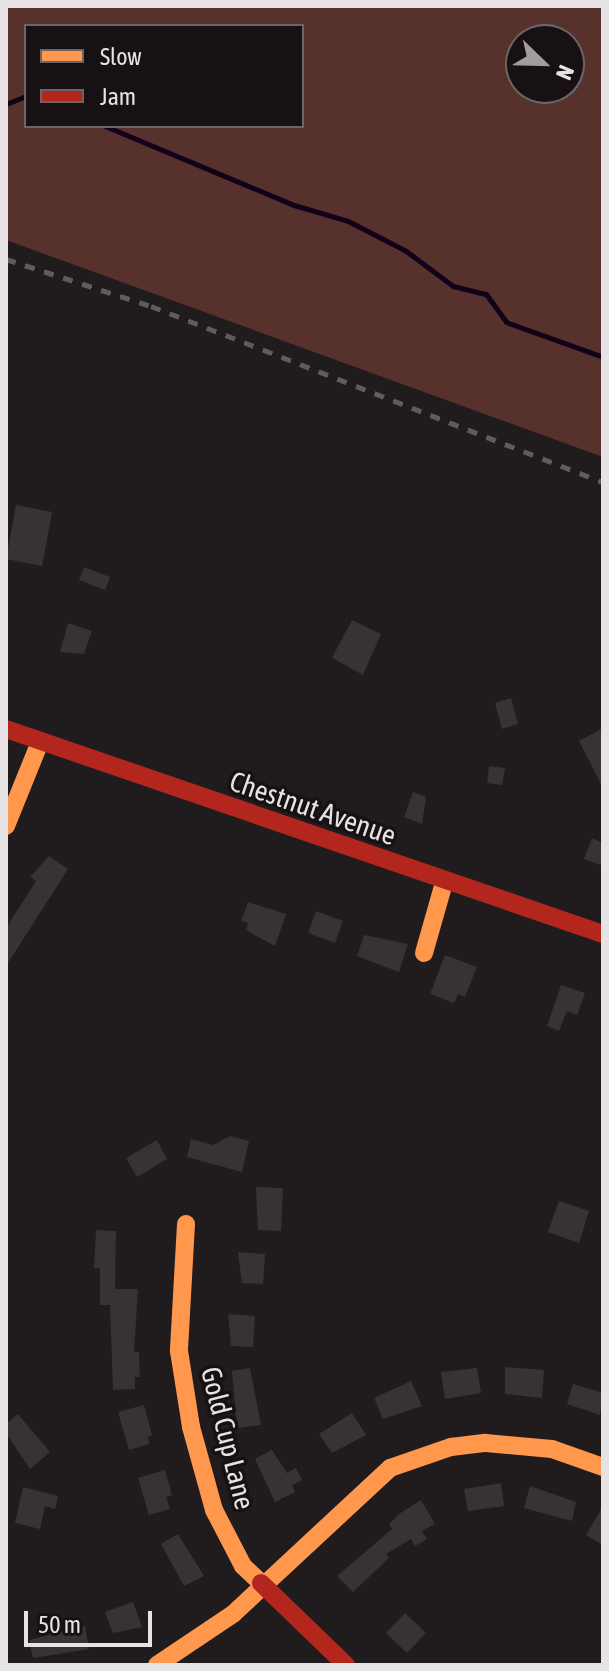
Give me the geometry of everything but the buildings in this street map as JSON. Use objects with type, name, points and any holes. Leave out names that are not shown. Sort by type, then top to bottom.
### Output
[{"type":"street","name":"Chestnut Avenue","points":[[6,729],[444,883],[603,934]]},
{"type":"street","points":[[6,826],[40,742]]},
{"type":"street","points":[[424,953],[444,883]]},
{"type":"street","name":"Gold Cup Lane","points":[[186,1224],[177,1308],[191,1427],[214,1510],[243,1566],[262,1588],[346,1665]]},
{"type":"street","points":[[157,1665],[233,1614],[366,1485],[418,1456],[451,1447],[515,1443],[552,1449],[603,1467]]},
{"type":"shaded area","points":[[6,6],[603,6],[603,457],[6,240]]},
{"type":"waterway","points":[[6,104],[24,97]]},
{"type":"waterway","points":[[110,128],[294,205],[348,221],[406,251],[453,286],[486,294],[506,322],[603,357]]},
{"type":"railway","points":[[6,259],[151,306],[603,482]]},
{"type":"traffic: slow","points":[[6,826],[40,742]]},
{"type":"traffic: slow","points":[[424,953],[444,883]]},
{"type":"traffic: slow","points":[[186,1224],[179,1351],[191,1427],[214,1510],[243,1566],[261,1583]]},
{"type":"traffic: slow","points":[[157,1665],[233,1614],[390,1468],[451,1447],[486,1443],[552,1449],[603,1467]]},
{"type":"traffic: jam","points":[[6,729],[603,934]]},
{"type":"traffic: jam","points":[[261,1583],[346,1665]]}]
